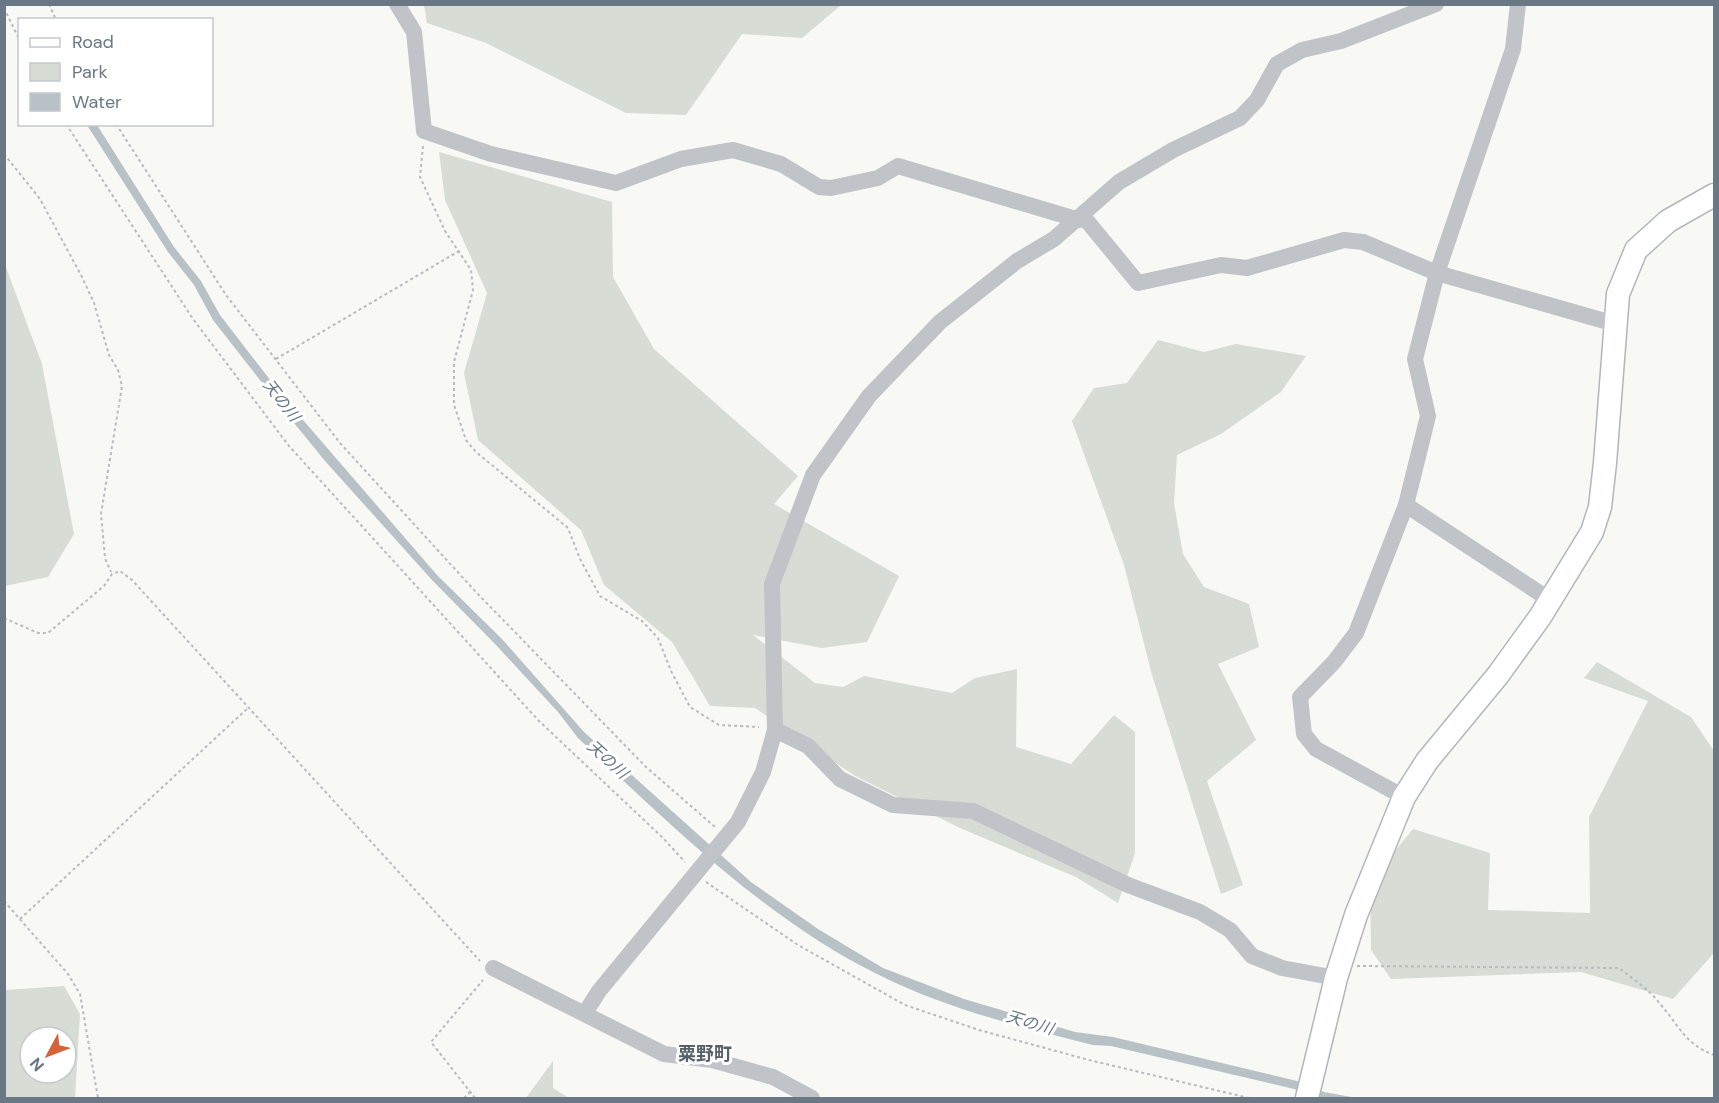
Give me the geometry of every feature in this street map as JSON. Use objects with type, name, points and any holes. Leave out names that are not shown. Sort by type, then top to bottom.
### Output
[{"type":"street","points":[[397,4],[414,32],[424,131],[491,154],[616,183],[681,159],[733,150],[781,164],[819,187],[831,188],[878,178],[898,166],[1081,218],[1138,283],[1221,265],[1247,268],[1344,240],[1363,242],[1437,273],[1615,324]]},
{"type":"street","points":[[585,1013],[599,991],[697,869],[738,822],[763,772],[775,730],[772,584],[813,475],[869,396],[940,322],[1017,261],[1054,239],[1119,183],[1173,150],[1240,118],[1257,100],[1277,64],[1302,50],[1341,41],[1436,4]]},
{"type":"street","points":[[1404,797],[1316,749],[1304,734],[1300,697],[1334,662],[1356,633],[1406,505],[1428,416],[1415,359],[1437,273],[1513,49],[1518,4]]},
{"type":"street","points":[[1309,1088],[1338,972],[1356,915],[1404,797],[1427,761],[1498,675],[1550,600],[1592,532],[1600,507],[1618,294],[1636,250],[1668,221],[1714,195]]},
{"type":"street","points":[[1406,505],[1550,600]]},
{"type":"street","points":[[775,730],[808,746],[840,779],[893,806],[973,811],[1128,885],[1200,912],[1230,930],[1252,956],[1282,968],[1338,972]]},
{"type":"street","points":[[493,968],[585,1013],[613,1031],[664,1054],[712,1060],[773,1077],[812,1098]]},
{"type":"path","points":[[49,4],[55,18]]},
{"type":"path","points":[[4,8],[18,37]]},
{"type":"path","points":[[67,126],[193,320],[290,446],[348,514],[538,720],[697,869],[798,945],[905,1005],[978,1030],[1089,1060],[1249,1098]]},
{"type":"path","points":[[117,126],[226,295],[340,442],[475,591],[645,767],[726,837]]},
{"type":"path","points":[[424,131],[420,177],[445,231],[471,270],[473,290],[454,362],[454,405],[466,440],[476,452],[568,528],[580,559],[600,596],[642,621],[658,638],[671,671],[690,706],[719,724],[775,730]]},
{"type":"path","points":[[4,154],[40,199],[94,303],[109,356],[118,370],[122,386],[101,514],[105,558],[112,574]]},
{"type":"path","points":[[276,359],[459,251]]},
{"type":"path","points":[[4,618],[38,633],[48,633],[104,586],[112,574],[120,571],[132,580],[479,960],[493,968],[431,1042],[475,1098]]},
{"type":"path","points":[[20,919],[248,708]]},
{"type":"path","points":[[4,901],[68,974],[80,994],[98,1098]]},
{"type":"path","points":[[1338,972],[1619,968],[1661,1004],[1685,1039],[1714,1055]]},
{"type":"path","points":[[464,1098],[470,1092]]},
{"type":"green space","points":[[424,4],[849,5],[840,6],[802,38],[742,34],[686,115],[626,113],[486,43],[427,23]]},
{"type":"green space","points":[[439,152],[612,202],[613,277],[654,349],[798,476],[774,504],[899,576],[867,642],[822,648],[753,635],[815,683],[843,687],[864,676],[952,693],[975,678],[1017,669],[1016,747],[1071,764],[1114,715],[1135,732],[1135,853],[1118,903],[1076,877],[960,828],[855,776],[755,708],[710,706],[672,642],[604,585],[581,530],[478,440],[464,373],[487,293],[445,200]]},
{"type":"green space","points":[[4,262],[42,364],[74,534],[48,577],[5,586]]},
{"type":"green space","points":[[1158,340],[1204,352],[1236,344],[1306,356],[1281,392],[1221,434],[1177,455],[1174,503],[1183,554],[1204,587],[1249,604],[1259,647],[1218,664],[1256,740],[1207,781],[1243,885],[1221,894],[1152,675],[1124,565],[1072,421],[1094,388],[1127,383]]},
{"type":"green space","points":[[1597,662],[1691,717],[1714,751],[1714,953],[1673,999],[1581,972],[1391,979],[1371,950],[1370,881],[1413,829],[1490,853],[1488,910],[1590,913],[1589,817],[1648,701],[1584,678]]},
{"type":"green space","points":[[64,986],[80,1014],[78,1048],[78,1025],[18,1025],[18,1085],[76,1085],[75,1098],[5,1098],[5,990]]},
{"type":"green space","points":[[553,1061],[553,1088],[569,1098],[526,1098]]},
{"type":"water","name":"天の川","points":[[88,126],[98,126],[174,247],[201,281],[220,315],[284,398],[437,575],[502,639],[584,732],[751,882],[818,929],[883,968],[964,999],[1075,1032],[1113,1037],[1297,1081],[1324,1092],[1357,1098],[1317,1098],[1294,1089],[1111,1046],[1093,1045],[958,1008],[881,976],[798,927],[721,869],[578,738],[558,712],[432,580],[325,461],[213,320],[194,285],[168,252]]},
{"type":"district","name":"粟野町","points":[[705,1054]]}]
